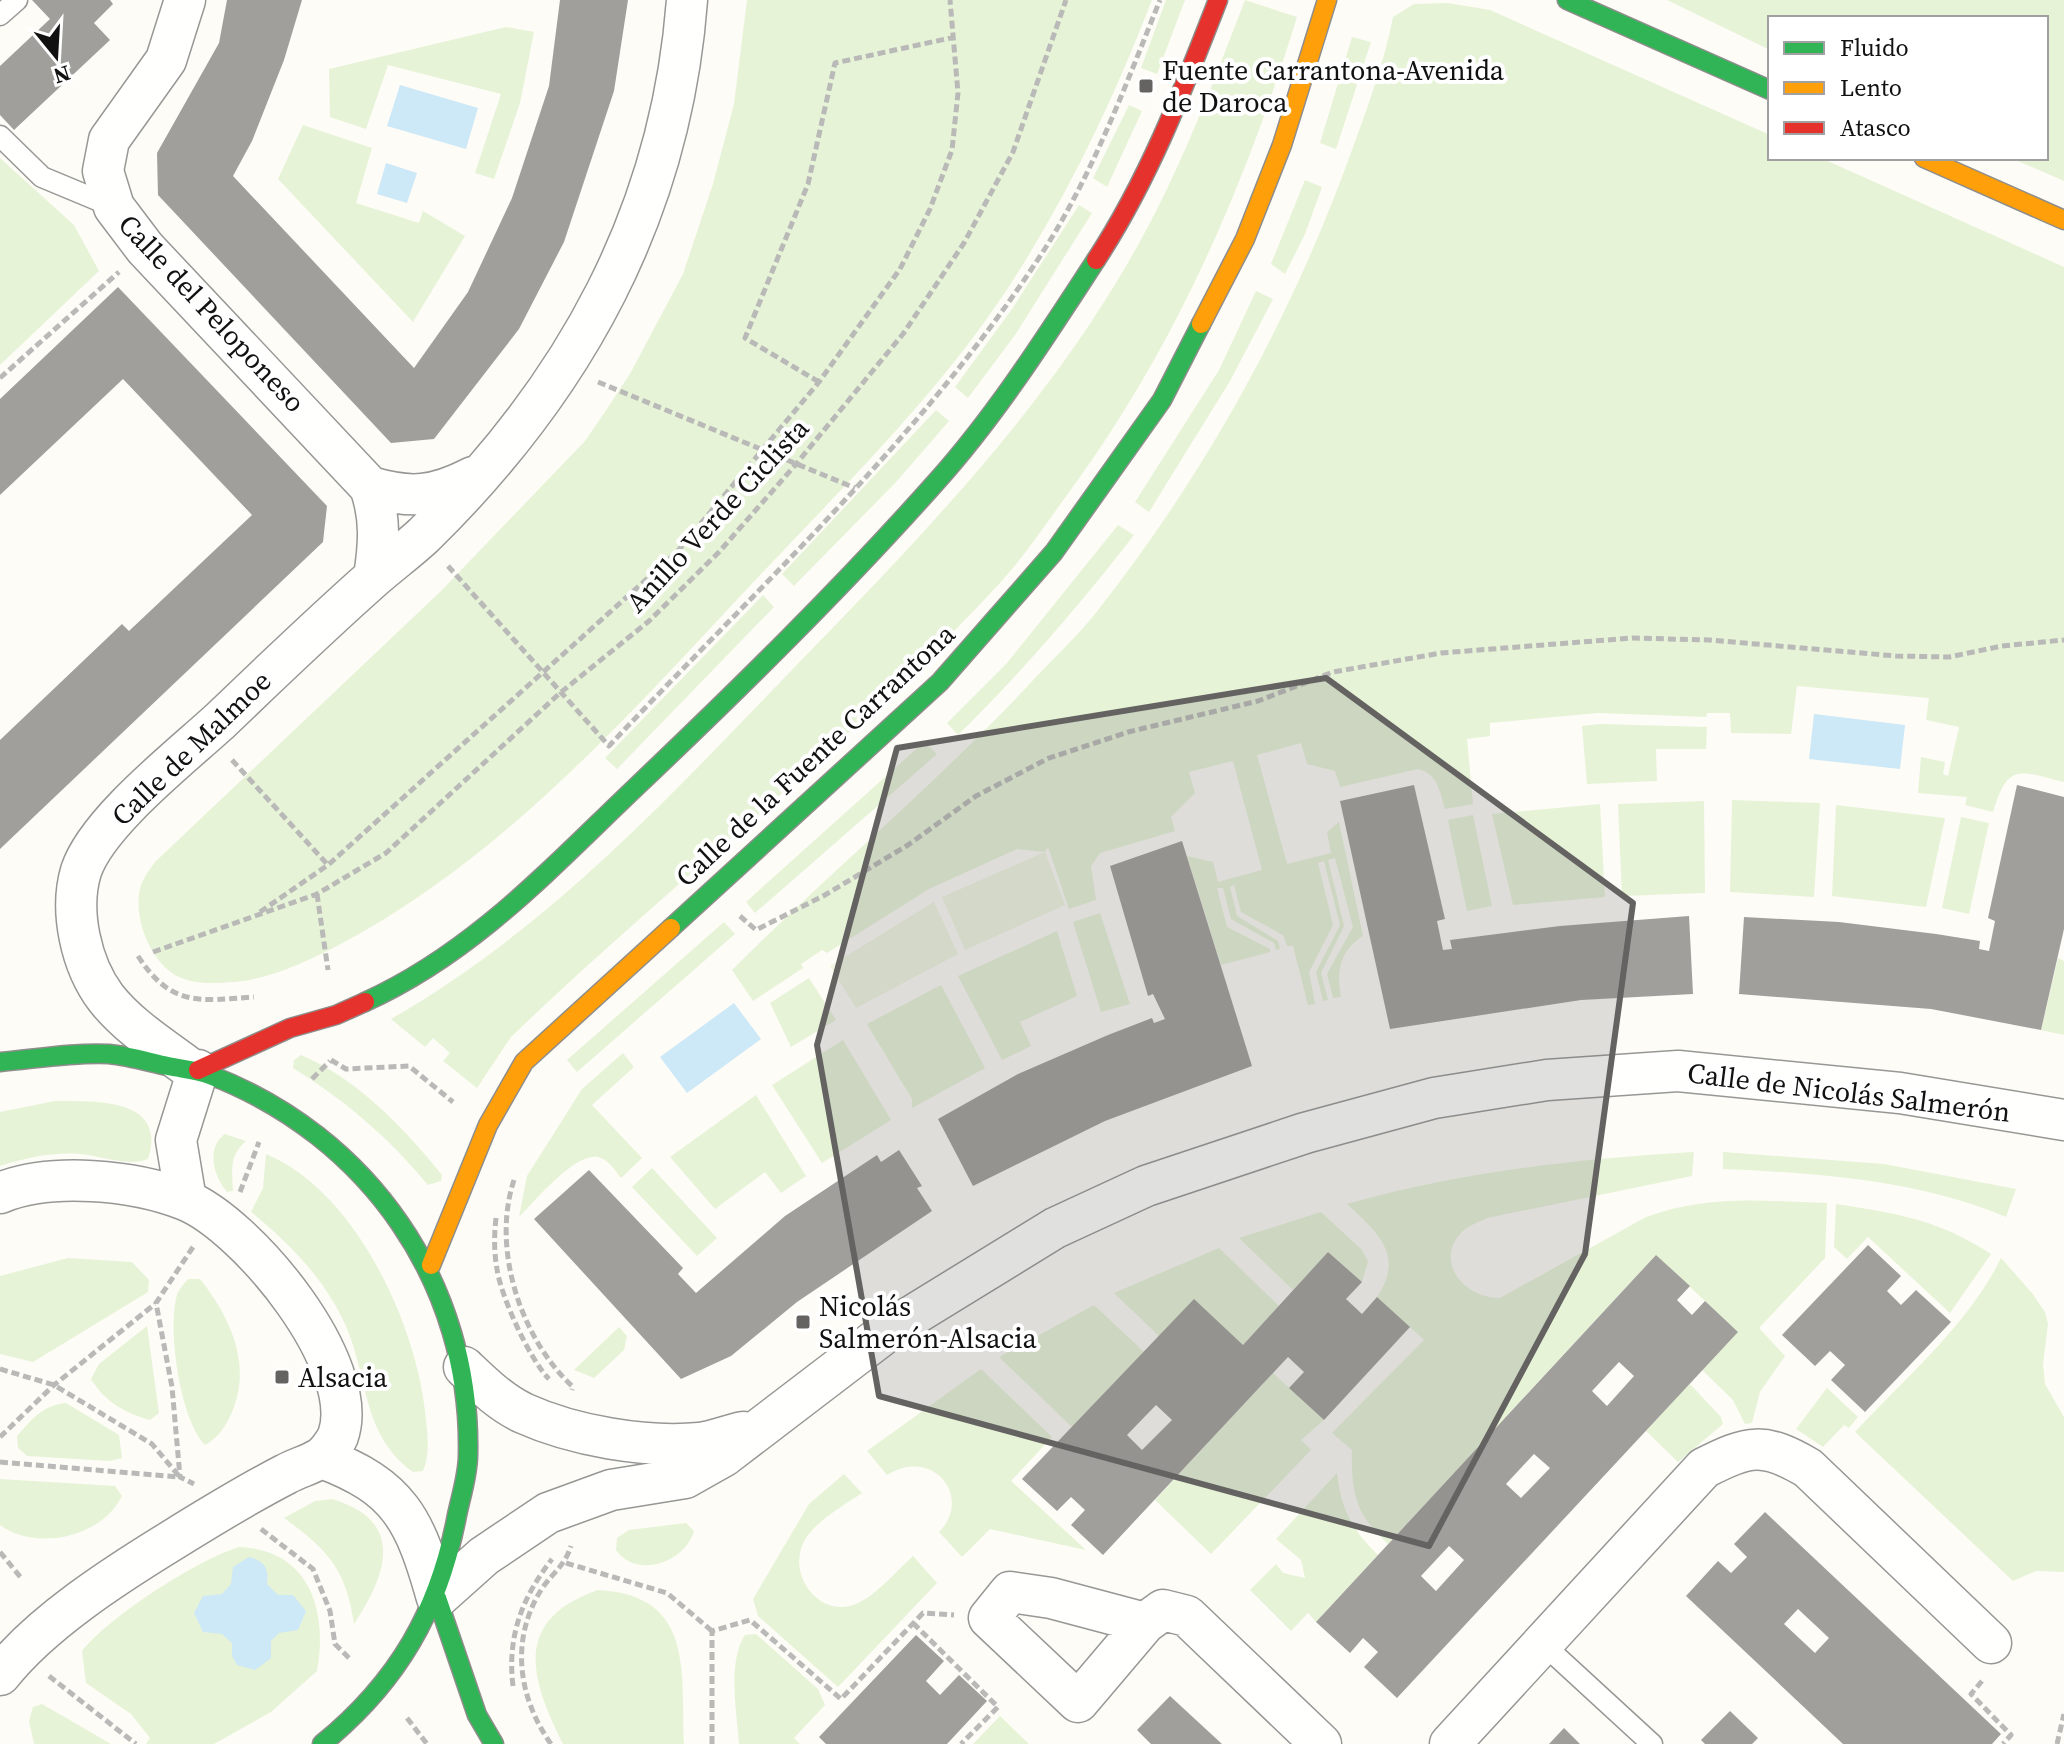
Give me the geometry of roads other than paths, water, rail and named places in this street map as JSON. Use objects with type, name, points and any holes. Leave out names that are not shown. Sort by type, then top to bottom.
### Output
[{"type":"main road","points":[[193,1068],[290,1028],[336,1015],[380,995],[459,950],[519,899],[726,701],[938,480],[1042,343],[1129,209],[1179,100],[1218,0]]},
{"type":"main road","name":"Calle de la Fuente Carrantona","points":[[431,1265],[488,1125],[524,1062],[940,682],[1054,552],[1162,400],[1245,239],[1282,145],[1327,0]]},
{"type":"main road","points":[[1567,0],[1768,89]]},
{"type":"main road","points":[[1929,160],[2064,220]]},
{"type":"main road","points":[[0,1062],[76,1053],[147,1058],[193,1068],[248,1090],[283,1109],[335,1145],[383,1195],[431,1265],[464,1367],[470,1445],[462,1523],[437,1598],[412,1645],[380,1689],[322,1744]]},
{"type":"main road","points":[[437,1598],[477,1715],[494,1744]]},
{"type":"street","name":"Calle del Peloponeso","points":[[185,0],[166,60],[109,140],[103,171],[114,207],[145,248],[370,487]]},
{"type":"street","name":"Calle de Malmoe","points":[[193,1068],[143,1034],[105,997],[80,941],[73,908],[82,868],[107,828],[374,577],[422,537],[487,469],[563,368],[594,319],[649,193],[684,46],[687,0]]},
{"type":"street","name":"Calle de Malmoe","points":[[370,487],[407,497],[461,483],[487,469]]},
{"type":"street","points":[[370,487],[378,508],[379,540],[374,577]]},
{"type":"street","points":[[186,1200],[176,1140],[193,1068]]},
{"type":"street","name":"Calle de Nicolás Salmerón","points":[[437,1598],[484,1556],[548,1513],[611,1490],[685,1478],[724,1456],[758,1427],[889,1330],[1055,1228],[1146,1186],[1305,1133],[1434,1098],[1547,1080],[1678,1071],[1900,1093],[2064,1120]]},
{"type":"street","points":[[0,1193],[63,1180],[103,1182],[186,1200],[248,1244],[305,1313],[327,1358],[337,1389],[341,1419],[338,1438],[322,1458],[169,1542],[59,1618],[9,1664]]},
{"type":"street","name":"Calle de Nicolás Salmerón","points":[[464,1367],[495,1396],[524,1413],[598,1435],[702,1443],[758,1427]]},
{"type":"street","points":[[1450,1744],[1704,1468],[1753,1449],[1779,1451],[1808,1468],[1991,1643]]},
{"type":"street","points":[[322,1458],[352,1469],[399,1505],[426,1558],[437,1598]]},
{"type":"street","points":[[1145,1623],[1051,1598],[1010,1592],[989,1618],[1078,1702],[1145,1623],[1163,1610],[1187,1616],[1321,1744]]},
{"type":"lane","points":[[0,15],[17,0]]},
{"type":"lane","points":[[0,136],[42,177],[114,207]]},
{"type":"lane","points":[[1542,1643],[1652,1744]]},
{"type":"water","points":[[400,85],[478,108],[466,149],[387,126]]},
{"type":"water","points":[[386,163],[417,173],[407,203],[377,194]]},
{"type":"water","points":[[1814,714],[1905,725],[1900,769],[1809,759]]},
{"type":"water","points":[[734,1003],[761,1039],[687,1093],[660,1057]]},
{"type":"water","points":[[249,1557],[265,1566],[267,1584],[278,1595],[293,1595],[306,1611],[298,1630],[279,1633],[271,1641],[271,1658],[255,1670],[237,1665],[232,1656],[232,1643],[222,1634],[203,1632],[194,1613],[203,1596],[222,1594],[231,1584],[233,1567]]},
{"type":"place","name":"Fuente Carrantona-Avenida de Daroca","points":[[1146,86]]},
{"type":"place","name":"Nicolás Salmerón-Alsacia","points":[[803,1322]]},
{"type":"place","name":"Alsacia","points":[[282,1377]]}]
